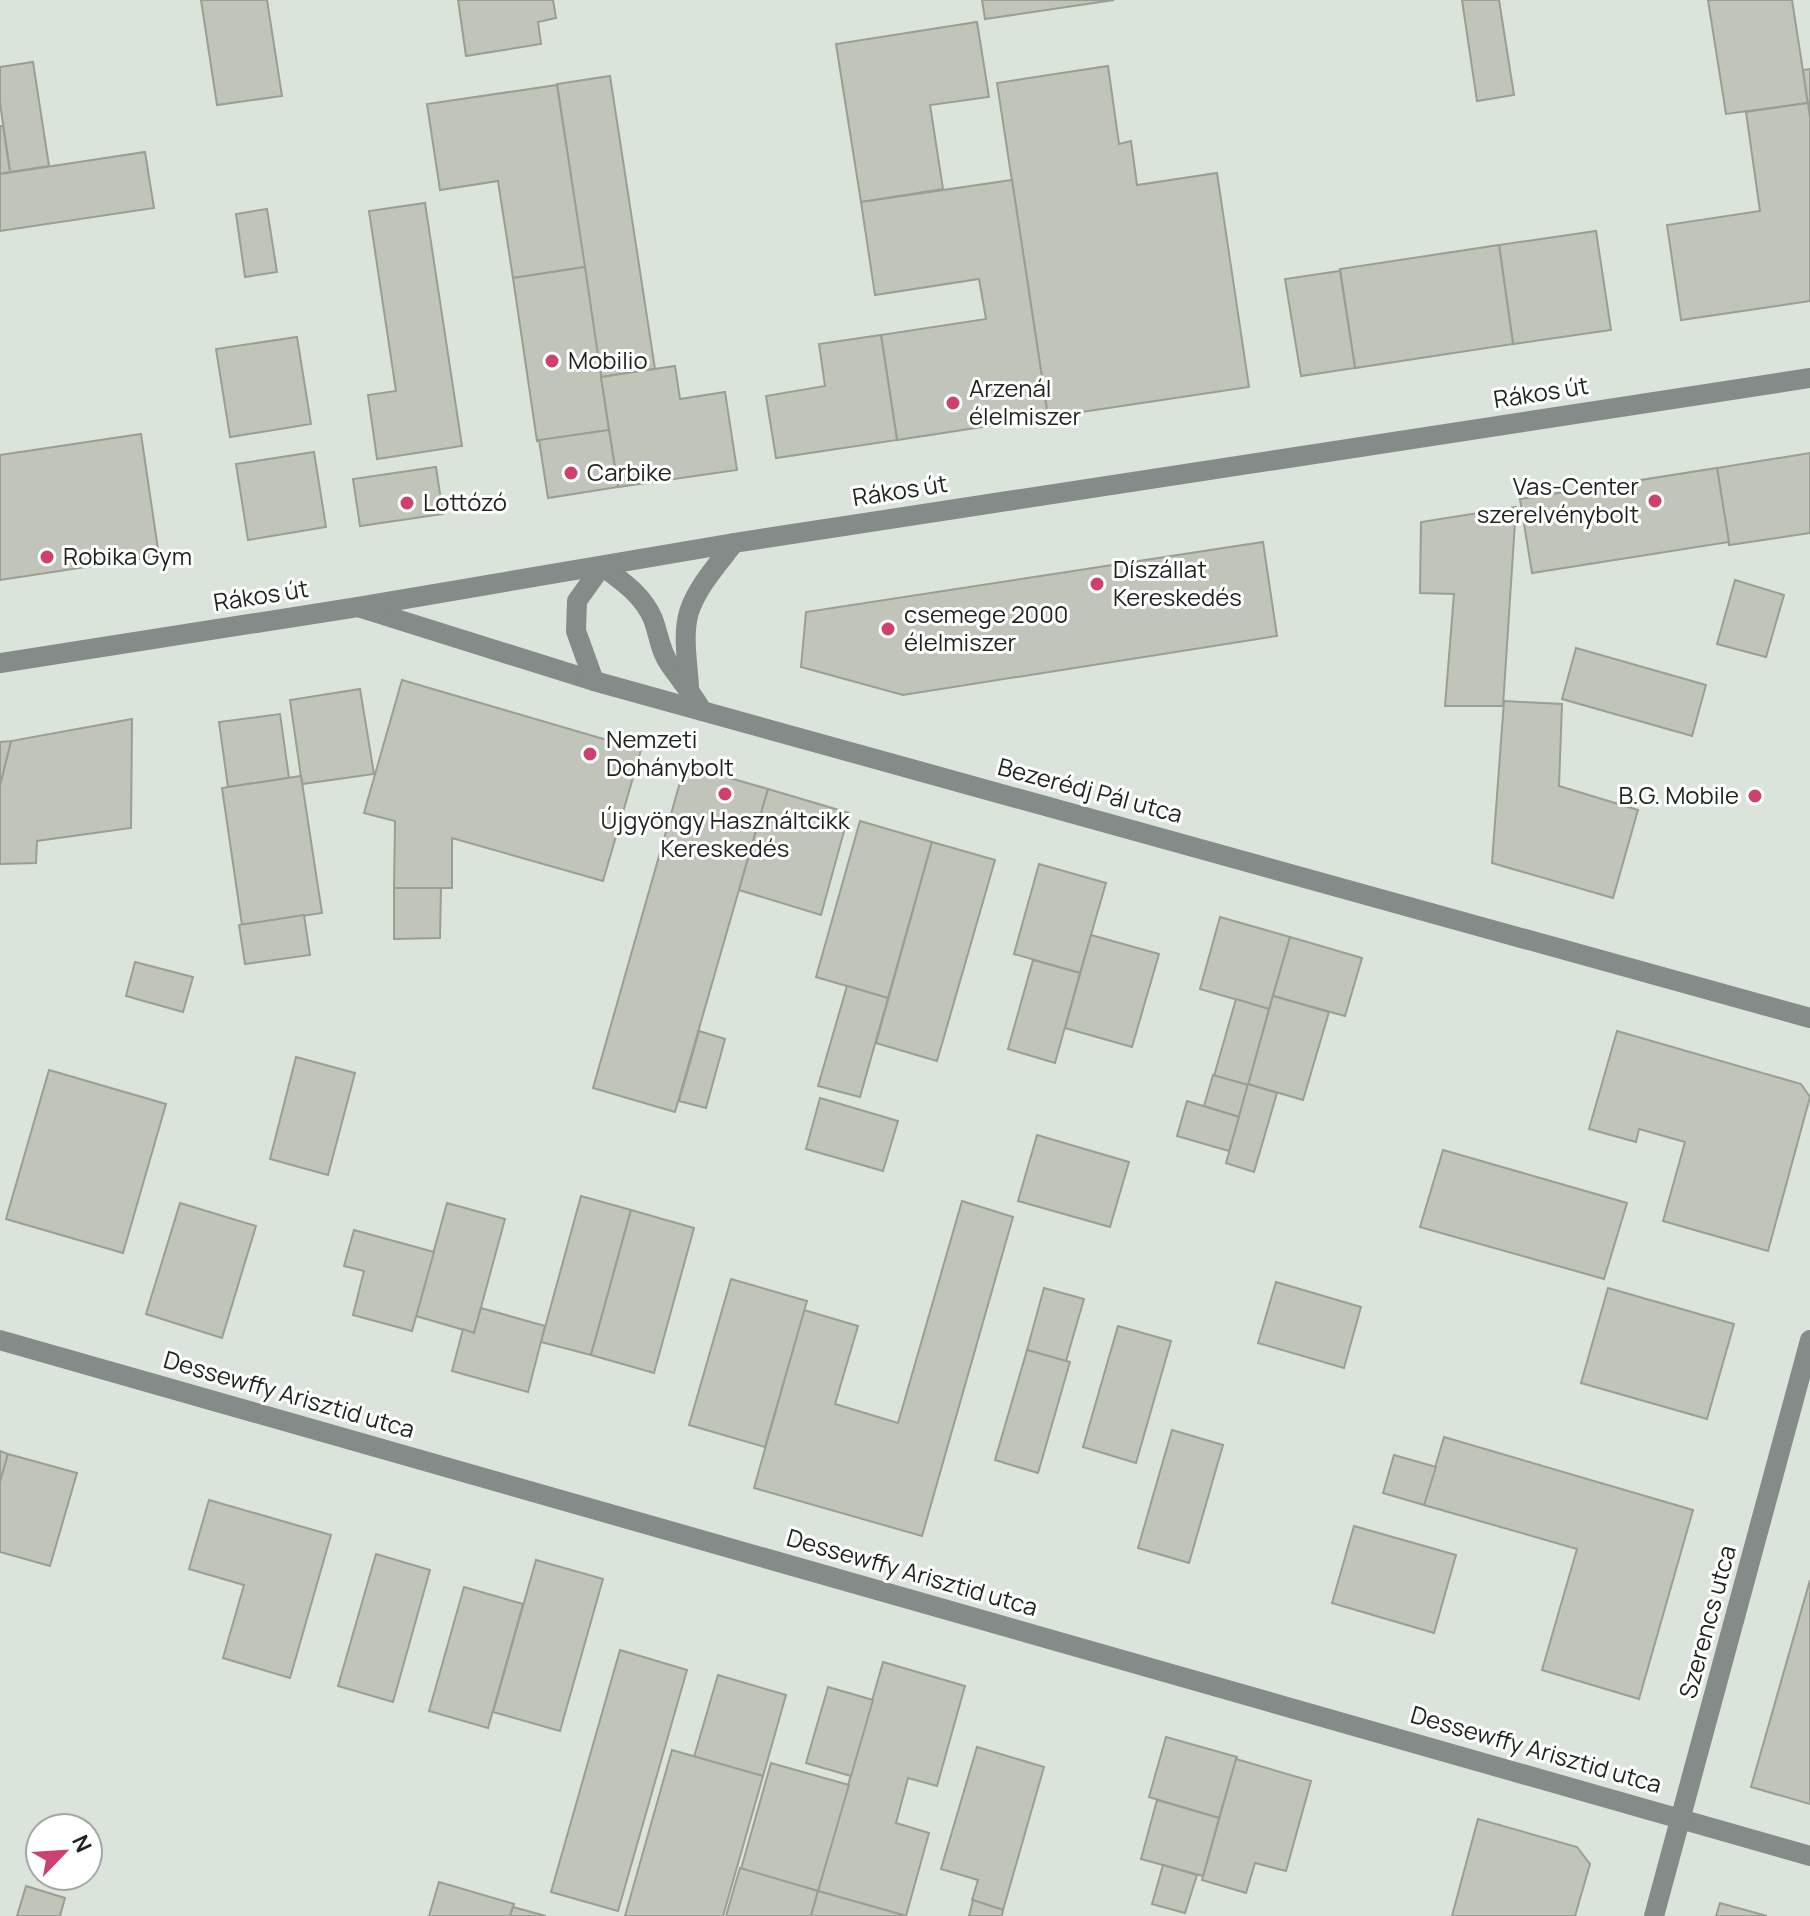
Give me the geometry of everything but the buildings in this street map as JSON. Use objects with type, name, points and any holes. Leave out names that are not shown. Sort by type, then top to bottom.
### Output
[{"type":"street","name":"Rákos út","points":[[0,663],[358,607],[734,543],[1810,378]]},
{"type":"street","points":[[689,688],[686,638],[689,613],[697,594],[734,543]]},
{"type":"street","points":[[594,681],[576,631],[577,601],[602,566],[634,590],[652,619],[669,665],[689,688],[702,711]]},
{"type":"street","name":"Bezerédj Pál utca","points":[[358,607],[594,681],[1810,1018]]},
{"type":"street","name":"Dessewffy Arisztid utca","points":[[0,1340],[1810,1856]]},
{"type":"street","name":"Szerencs utca","points":[[1654,1916],[1810,1340]]},
{"type":"place","name":"Mobilio","points":[[552,361]]},
{"type":"place","name":"Arzenál élelmiszer","points":[[953,403]]},
{"type":"place","name":"Carbike","points":[[571,473]]},
{"type":"place","name":"Vas-Center szerelvénybolt","points":[[1655,501]]},
{"type":"place","name":"Lottózó","points":[[407,503]]},
{"type":"place","name":"Robika Gym","points":[[47,557]]},
{"type":"place","name":"Díszállat Kereskedés","points":[[1097,584]]},
{"type":"place","name":"csemege 2000 élelmiszer","points":[[888,629]]},
{"type":"place","name":"Nemzeti Dohánybolt","points":[[590,754]]},
{"type":"place","name":"Újgyöngy Használtcikk Kereskedés","points":[[725,794]]},
{"type":"place","name":"B.G. Mobile","points":[[1755,796]]}]
